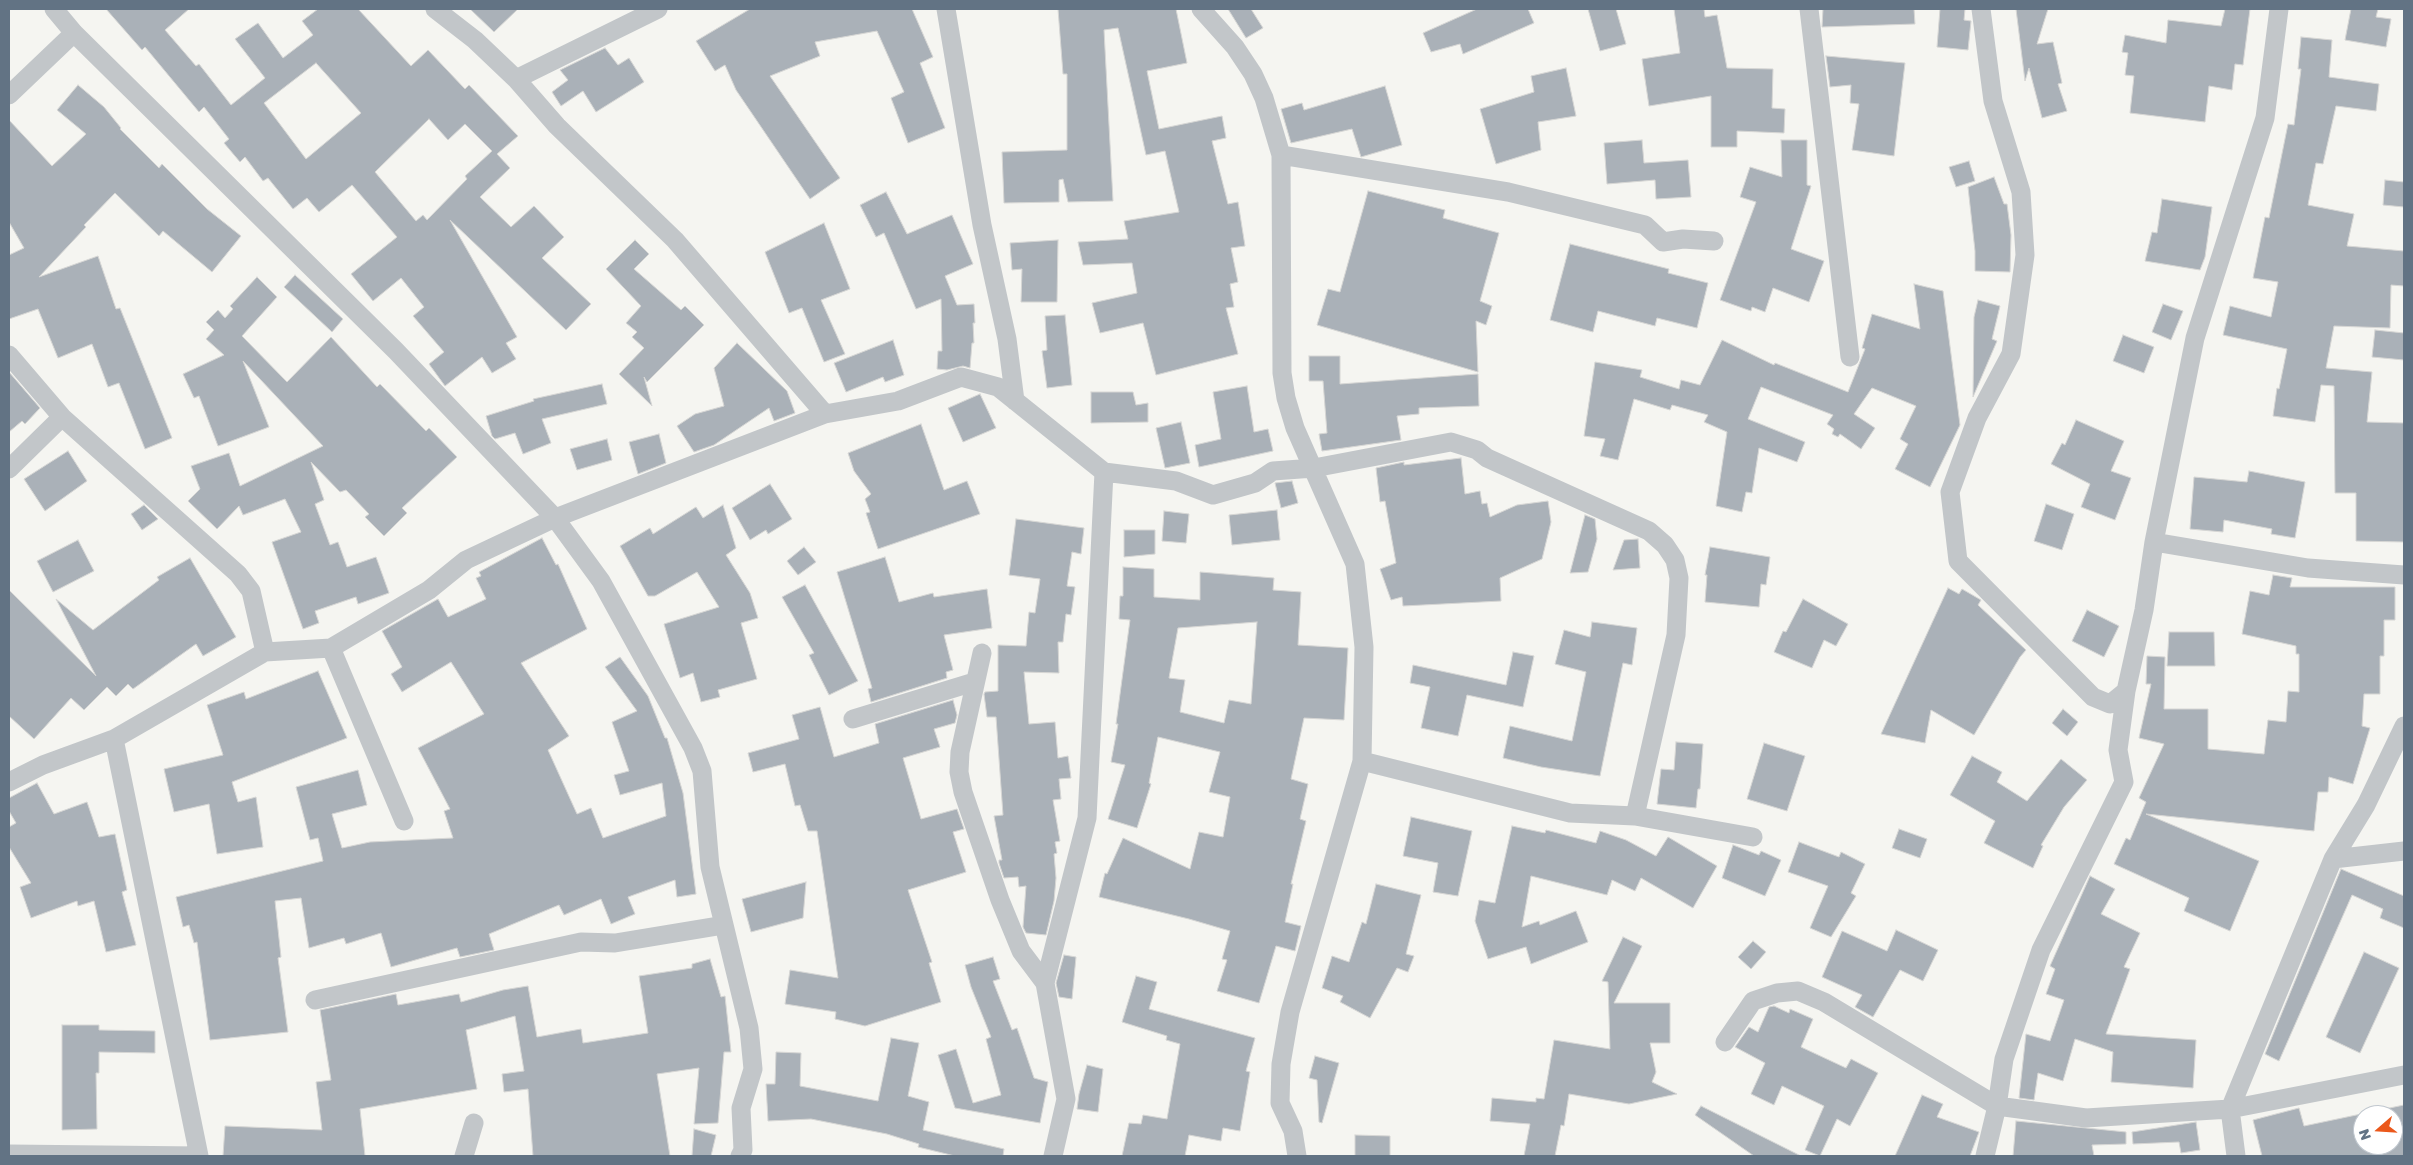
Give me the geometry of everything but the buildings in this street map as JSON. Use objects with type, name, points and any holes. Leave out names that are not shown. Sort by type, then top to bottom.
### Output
[{"type":"street","points":[[54,9],[74,33],[396,352],[556,518],[601,580],[693,748],[702,771],[710,867],[749,1028],[753,1069],[741,1108],[743,1150],[740,1156]]},
{"type":"street","points":[[435,9],[475,40],[516,79],[557,126],[676,240],[825,414]]},
{"type":"street","points":[[516,79],[658,9]]},
{"type":"street","points":[[946,9],[982,225],[1007,339],[1015,401]]},
{"type":"street","points":[[1201,9],[1235,47],[1253,74],[1264,98],[1281,154],[1282,373],[1286,398],[1295,428],[1356,564],[1364,647],[1362,761],[1290,1012],[1281,1064],[1280,1103],[1293,1131],[1298,1156]]},
{"type":"street","points":[[1809,9],[1850,357]]},
{"type":"street","points":[[1981,9],[1993,101],[2020,192],[2025,255],[2011,354],[1976,418],[1950,492],[1958,561],[2093,697],[2110,704],[2123,724]]},
{"type":"street","points":[[1985,1156],[1997,1106],[2004,1059],[2041,950],[2124,782],[2118,750],[2126,691],[2144,610],[2154,542],[2195,338],[2265,118],[2280,9]]},
{"type":"street","points":[[9,95],[74,33]]},
{"type":"street","points":[[1281,154],[1508,192],[1644,225],[1663,242],[1683,239],[1714,241]]},
{"type":"street","points":[[9,354],[62,417],[238,574],[251,591],[265,652]]},
{"type":"street","points":[[9,782],[43,765],[114,739],[265,652],[332,648],[429,590],[466,560],[556,518],[825,414],[898,401],[961,377],[998,387],[1104,472],[1176,481],[1213,495],[1255,483],[1273,471],[1314,468],[1451,442],[1477,450],[1487,458],[1649,531],[1666,545],[1675,560],[1679,578],[1676,635],[1635,816]]},
{"type":"street","points":[[9,470],[62,417]]},
{"type":"street","points":[[1054,1156],[1066,1099],[1045,983],[1087,818],[1104,472]]},
{"type":"street","points":[[2154,542],[2308,568],[2404,575]]},
{"type":"street","points":[[332,648],[404,821]]},
{"type":"street","points":[[982,652],[960,752],[959,772],[963,792],[1000,900],[1021,951],[1045,983]]},
{"type":"street","points":[[853,719],[974,682]]},
{"type":"street","points":[[2110,704],[2126,691]]},
{"type":"street","points":[[2236,1156],[2230,1109],[2333,859],[2366,805],[2404,726]]},
{"type":"street","points":[[20,1155],[199,1156],[114,739]]},
{"type":"street","points":[[1362,761],[1570,813],[1635,816],[1753,837]]},
{"type":"street","points":[[2333,859],[2404,851]]},
{"type":"street","points":[[315,1000],[581,942],[615,943],[724,926]]},
{"type":"street","points":[[1725,1042],[1753,1002],[1777,993],[1798,991],[1824,1002],[1997,1106],[2086,1118],[2230,1109],[2404,1075]]},
{"type":"street","points":[[464,1156],[474,1122]]}]
